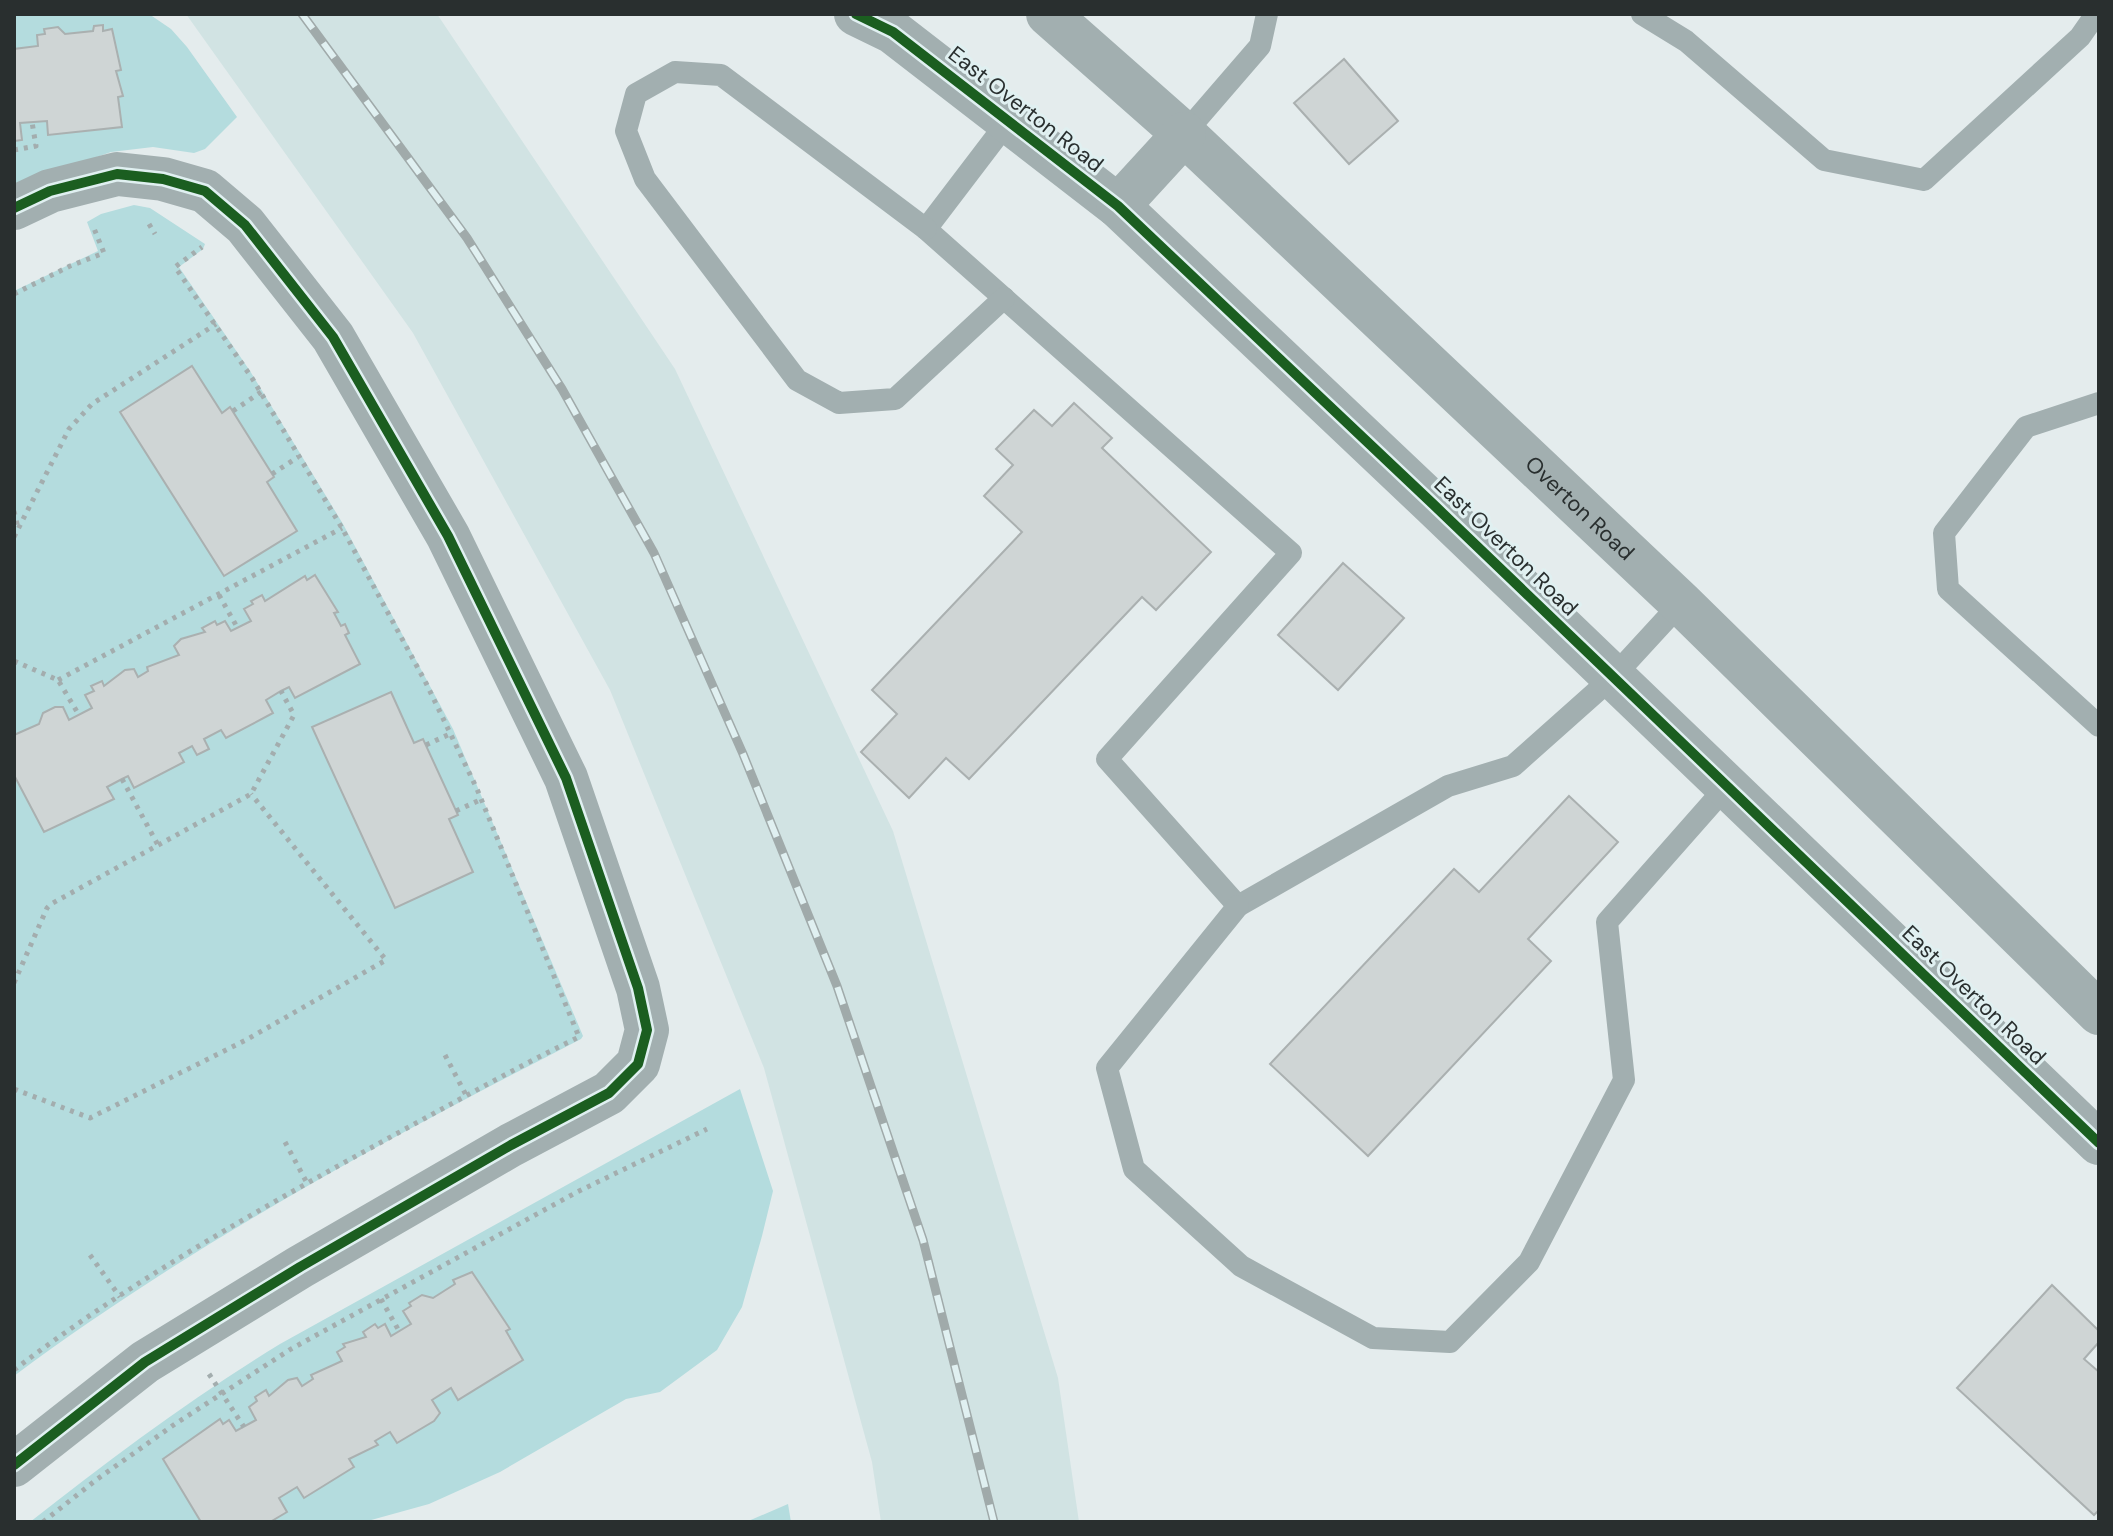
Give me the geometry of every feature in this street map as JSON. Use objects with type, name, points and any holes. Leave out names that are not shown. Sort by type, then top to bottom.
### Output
[{"type":"street","name":"East Overton Road","points":[[856,14],[893,32],[1118,206],[2099,1143]]},
{"type":"street","name":"Overton Road","points":[[1048,14],[1184,134],[1681,603],[2099,1013]]},
{"type":"street","points":[[1118,206],[1184,134]]},
{"type":"street","points":[[14,208],[50,191],[117,174],[163,179],[205,191],[245,225],[333,337],[448,536],[566,778],[638,988],[647,1030],[638,1064],[609,1093],[498,1152],[184,1337],[145,1362],[14,1465]]},
{"type":"lane","points":[[1184,134],[1260,46],[1267,14]]},
{"type":"lane","points":[[1642,14],[1686,41],[1824,160],[1924,180],[2080,37],[2096,14]]},
{"type":"lane","points":[[1004,298],[895,399],[839,403],[797,380],[645,179],[626,131],[636,94],[675,72],[721,75],[926,229],[1004,298],[1291,553],[1107,759],[1238,906]]},
{"type":"lane","points":[[926,229],[1009,120]]},
{"type":"lane","points":[[2099,403],[2026,427],[1944,533],[1948,589],[2099,726]]},
{"type":"lane","points":[[1681,603],[1613,677],[1513,766],[1448,786],[1238,906],[1107,1068],[1134,1169],[1241,1266],[1373,1338],[1450,1342],[1529,1262],[1624,1080],[1607,922],[1727,786]]},
{"type":"path","points":[[14,150],[36,146],[32,122]]},
{"type":"path","points":[[14,294],[104,253],[91,221],[99,218]]},
{"type":"path","points":[[14,1370],[187,1253],[466,1095],[579,1037],[565,997],[452,733],[342,528],[261,392],[175,267],[202,247],[194,240]]},
{"type":"path","points":[[14,537],[69,429],[80,415],[92,404],[216,324]]},
{"type":"path","points":[[233,411],[261,392]]},
{"type":"path","points":[[272,474],[298,457]]},
{"type":"path","points":[[14,511],[18,529]]},
{"type":"path","points":[[58,680],[342,528]]},
{"type":"path","points":[[219,595],[237,627]]},
{"type":"path","points":[[14,661],[58,680],[79,715]]},
{"type":"path","points":[[14,983],[51,904],[251,794],[294,715],[281,691]]},
{"type":"path","points":[[426,745],[452,733]]},
{"type":"path","points":[[122,779],[158,845]]},
{"type":"path","points":[[14,1089],[90,1118],[246,1040],[386,960],[251,794]]},
{"type":"path","points":[[456,811],[482,799]]},
{"type":"path","points":[[445,1055],[466,1095]]},
{"type":"path","points":[[43,1522],[96,1480],[291,1349],[577,1192],[707,1129]]},
{"type":"path","points":[[285,1142],[307,1183]]},
{"type":"path","points":[[90,1255],[120,1297]]},
{"type":"path","points":[[381,1299],[399,1331]]},
{"type":"path","points":[[184,1337],[244,1427]]},
{"type":"shaded area","points":[[14,14],[149,14],[171,29],[187,47],[237,117],[205,149],[194,153],[153,147],[111,152],[14,186]]},
{"type":"shaded area","points":[[186,14],[437,14],[675,369],[893,831],[1058,1378],[1079,1522],[881,1522],[872,1462],[764,1068],[610,690],[413,333]]},
{"type":"shaded area","points":[[134,205],[150,208],[205,244],[203,249],[179,267],[250,371],[343,524],[453,729],[583,1036],[290,1196],[150,1282],[14,1376],[14,291],[98,251],[87,222],[101,214]]},
{"type":"shaded area","points":[[740,1089],[773,1191],[762,1236],[742,1307],[717,1350],[660,1392],[626,1399],[500,1472],[429,1504],[364,1522],[30,1522],[152,1430],[280,1344]]},
{"type":"shaded area","points":[[788,1504],[791,1522],[746,1522]]},
{"type":"building","points":[[103,25],[103,31],[112,29],[121,70],[116,71],[123,96],[118,97],[122,127],[48,135],[47,121],[20,123],[22,140],[14,141],[14,49],[38,46],[37,35],[45,34],[44,29],[58,27],[65,34],[93,31],[94,26]]},
{"type":"building","points":[[1344,59],[1398,121],[1349,164],[1294,103]]},
{"type":"building","points":[[192,366],[222,413],[230,407],[274,477],[267,482],[297,531],[224,576],[120,412]]},
{"type":"building","points":[[1074,403],[1112,438],[1102,448],[1211,552],[1156,610],[1142,597],[969,779],[946,758],[909,798],[861,752],[897,714],[872,690],[1022,532],[984,496],[1013,465],[996,449],[1034,410],[1052,426]]},
{"type":"building","points":[[1343,563],[1404,618],[1338,690],[1278,635]]},
{"type":"building","points":[[315,575],[338,612],[334,613],[341,626],[345,624],[349,633],[345,635],[360,664],[295,698],[289,687],[281,691],[266,700],[273,713],[226,738],[221,730],[204,739],[209,749],[197,755],[192,746],[179,753],[184,762],[134,788],[128,776],[122,779],[107,787],[114,799],[44,832],[14,775],[14,735],[39,724],[43,713],[55,707],[63,707],[69,720],[92,708],[85,695],[94,691],[91,686],[102,681],[104,686],[125,670],[134,669],[138,677],[148,671],[147,667],[179,655],[174,646],[181,639],[205,632],[202,628],[215,621],[217,625],[225,621],[231,631],[251,621],[244,609],[253,604],[251,601],[262,595],[265,601],[305,576],[307,580]]},
{"type":"building","points":[[391,692],[414,743],[423,739],[458,815],[449,819],[473,872],[395,908],[312,727]]},
{"type":"building","points":[[1569,796],[1618,842],[1528,939],[1551,961],[1368,1156],[1270,1064],[1454,869],[1479,892]]},
{"type":"building","points":[[472,1272],[510,1329],[506,1331],[523,1360],[458,1400],[451,1388],[432,1400],[440,1413],[434,1421],[397,1443],[390,1432],[375,1441],[378,1445],[349,1459],[354,1467],[304,1498],[297,1487],[279,1498],[287,1512],[270,1522],[201,1522],[163,1459],[220,1419],[223,1424],[229,1420],[236,1431],[256,1420],[249,1407],[257,1401],[255,1397],[266,1390],[269,1396],[288,1380],[297,1378],[302,1386],[313,1379],[311,1375],[342,1361],[337,1352],[345,1347],[343,1344],[366,1337],[363,1332],[375,1324],[378,1328],[385,1324],[391,1336],[411,1324],[403,1311],[411,1306],[409,1303],[422,1295],[433,1298],[455,1284],[453,1280]]},
{"type":"building","points":[[2052,1285],[2099,1331],[2099,1342],[2084,1359],[2099,1372],[2099,1510],[2094,1515],[1957,1388]]},
{"type":"railway","points":[[302,14],[467,238],[562,389],[654,553],[743,754],[837,986],[923,1240],[994,1522]]},
{"type":"cycle path","points":[[856,14],[893,32],[1118,206],[2099,1143]]},
{"type":"cycle path","points":[[14,208],[50,191],[117,174],[163,179],[205,191],[245,225],[333,337],[448,536],[566,778],[638,988],[647,1030],[638,1064],[609,1093],[511,1145],[300,1267],[145,1362],[14,1465]]}]
